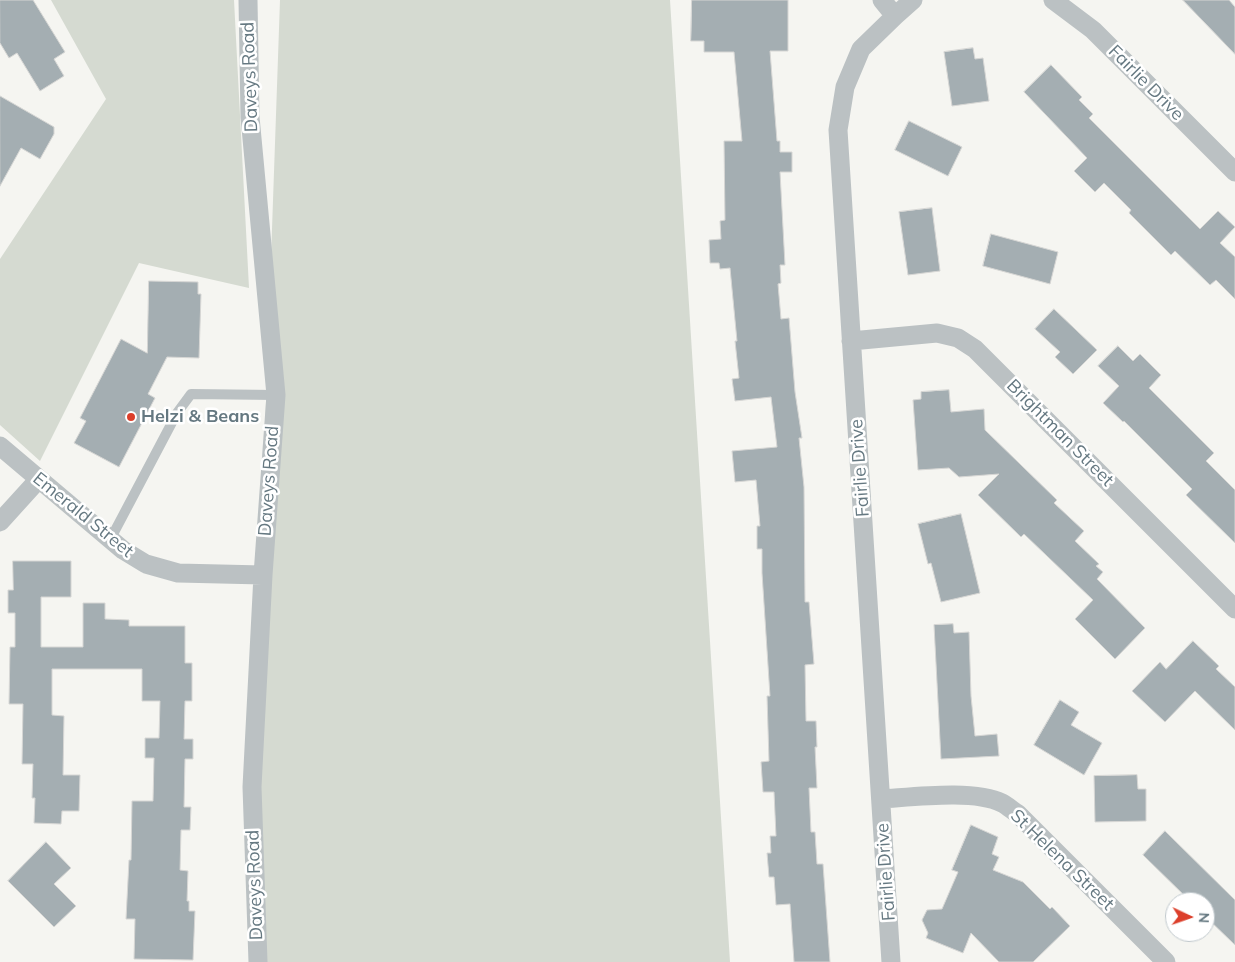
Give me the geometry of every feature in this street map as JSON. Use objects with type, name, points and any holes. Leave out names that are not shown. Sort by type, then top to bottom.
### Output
[{"type":"street","name":"Daveys Road","points":[[248,0],[250,117],[276,395],[262,575],[252,787],[258,962]]},
{"type":"street","points":[[882,0],[895,16]]},
{"type":"street","name":"Fairlie Drive","points":[[892,962],[838,130],[845,87],[861,49],[913,0]]},
{"type":"street","name":"Fairlie Drive","points":[[1053,0],[1093,30],[1235,172]]},
{"type":"street","name":"Brightman Street","points":[[851,341],[937,333],[958,338],[975,348],[1235,609]]},
{"type":"street","name":"Emerald Street","points":[[0,446],[110,540],[146,564],[178,572],[262,575]]},
{"type":"street","points":[[0,522],[38,480]]},
{"type":"street","name":"St Helena Street","points":[[881,799],[970,795],[985,797],[1002,803],[1018,814],[1166,962]]},
{"type":"lane","points":[[110,540],[177,413],[191,394],[276,395]]},
{"type":"shaded area","points":[[51,0],[234,0],[249,288],[139,263],[40,461],[0,425],[0,259],[106,99]]},
{"type":"shaded area","points":[[280,0],[670,0],[730,962],[260,962],[252,802]]},
{"type":"building","points":[[0,0],[33,0],[65,52],[54,59],[64,76],[40,91],[17,53],[9,58],[0,43]]},
{"type":"building","points":[[692,0],[788,0],[788,51],[770,51],[777,141],[780,141],[780,152],[792,152],[792,172],[780,172],[785,265],[780,265],[781,283],[778,284],[781,319],[789,318],[795,392],[802,438],[799,438],[804,487],[805,602],[809,602],[814,664],[805,665],[806,721],[816,721],[817,747],[815,747],[817,788],[809,788],[811,832],[815,832],[817,864],[823,864],[830,962],[794,962],[790,904],[776,905],[774,877],[769,877],[767,853],[771,853],[770,836],[776,836],[774,792],[763,792],[761,762],[769,761],[767,696],[770,696],[762,549],[757,549],[757,526],[760,526],[756,480],[735,482],[732,451],[777,447],[771,397],[735,401],[732,379],[739,378],[730,268],[720,269],[719,263],[710,263],[709,240],[721,239],[720,221],[725,220],[724,141],[742,141],[734,52],[704,52],[704,41],[691,41]]},
{"type":"building","points":[[1183,0],[1229,0],[1235,7],[1235,54]]},
{"type":"building","points":[[973,48],[975,59],[983,58],[989,101],[952,106],[944,52]]},
{"type":"building","points":[[1051,65],[1082,97],[1079,100],[1093,114],[1089,118],[1200,229],[1218,211],[1235,227],[1220,243],[1235,257],[1235,299],[1216,280],[1210,285],[1175,251],[1171,255],[1129,213],[1131,210],[1104,183],[1095,192],[1074,171],[1087,158],[1024,92]]},
{"type":"building","points":[[0,96],[54,127],[54,134],[40,159],[21,148],[0,186]]},
{"type":"building","points":[[909,121],[962,147],[948,176],[895,150]]},
{"type":"building","points":[[932,208],[940,271],[908,275],[899,212]]},
{"type":"building","points":[[991,234],[1058,252],[1050,284],[983,266]]},
{"type":"building","points":[[149,281],[198,282],[198,294],[201,294],[199,358],[167,357],[148,394],[155,398],[119,467],[74,443],[86,421],[80,418],[121,339],[147,353]]},
{"type":"building","points":[[1054,309],[1097,350],[1073,374],[1055,357],[1060,352],[1035,329]]},
{"type":"building","points":[[1118,346],[1133,361],[1140,354],[1161,375],[1149,388],[1214,453],[1206,461],[1235,490],[1235,543],[1186,495],[1192,489],[1124,421],[1103,403],[1119,386],[1098,366]]},
{"type":"building","points":[[949,390],[951,412],[984,409],[985,430],[1057,500],[1054,503],[1084,531],[1075,541],[1099,564],[1096,566],[1103,572],[1097,579],[1145,628],[1115,659],[1075,619],[1093,600],[1024,534],[1021,537],[978,495],[999,474],[959,477],[949,468],[918,470],[913,400],[921,399],[921,392]]},
{"type":"building","points":[[961,514],[980,593],[941,602],[931,563],[928,564],[918,524]]},
{"type":"building","points":[[13,561],[71,561],[71,597],[41,597],[41,647],[83,647],[83,603],[105,603],[105,619],[129,620],[129,626],[185,626],[185,663],[192,663],[192,701],[185,701],[184,739],[193,739],[193,759],[185,759],[184,807],[191,807],[190,830],[181,830],[180,870],[188,871],[187,901],[189,901],[189,911],[195,911],[193,960],[134,959],[135,919],[126,919],[129,860],[131,860],[132,801],[153,801],[154,758],[145,758],[145,738],[159,738],[160,701],[142,701],[142,669],[52,669],[52,715],[64,716],[63,775],[80,775],[79,811],[62,811],[61,824],[34,823],[35,798],[32,798],[33,764],[22,764],[23,704],[9,704],[10,647],[15,647],[15,613],[8,613],[8,590],[13,590]]},
{"type":"building","points":[[953,624],[954,633],[969,632],[971,696],[975,736],[997,734],[999,756],[941,759],[934,625]]},
{"type":"building","points":[[1193,641],[1219,666],[1216,669],[1235,687],[1235,730],[1195,691],[1165,722],[1132,691],[1160,662],[1166,669]]},
{"type":"building","points":[[1060,700],[1079,712],[1071,725],[1102,743],[1084,775],[1034,745]]},
{"type":"building","points":[[1137,775],[1138,789],[1146,789],[1146,821],[1095,822],[1094,776]]},
{"type":"building","points":[[971,825],[998,837],[992,854],[999,857],[993,870],[1023,882],[1050,909],[1052,907],[1070,926],[1033,962],[999,962],[971,933],[963,953],[926,938],[928,933],[922,920],[927,910],[942,909],[958,872],[952,870]]},
{"type":"building","points":[[1165,831],[1235,900],[1235,945],[1215,926],[1215,892],[1181,892],[1143,855]]},
{"type":"building","points":[[46,842],[71,868],[54,884],[76,906],[54,927],[8,881]]},
{"type":"place","name":"Helzi & Beans","points":[[131,417]]}]
